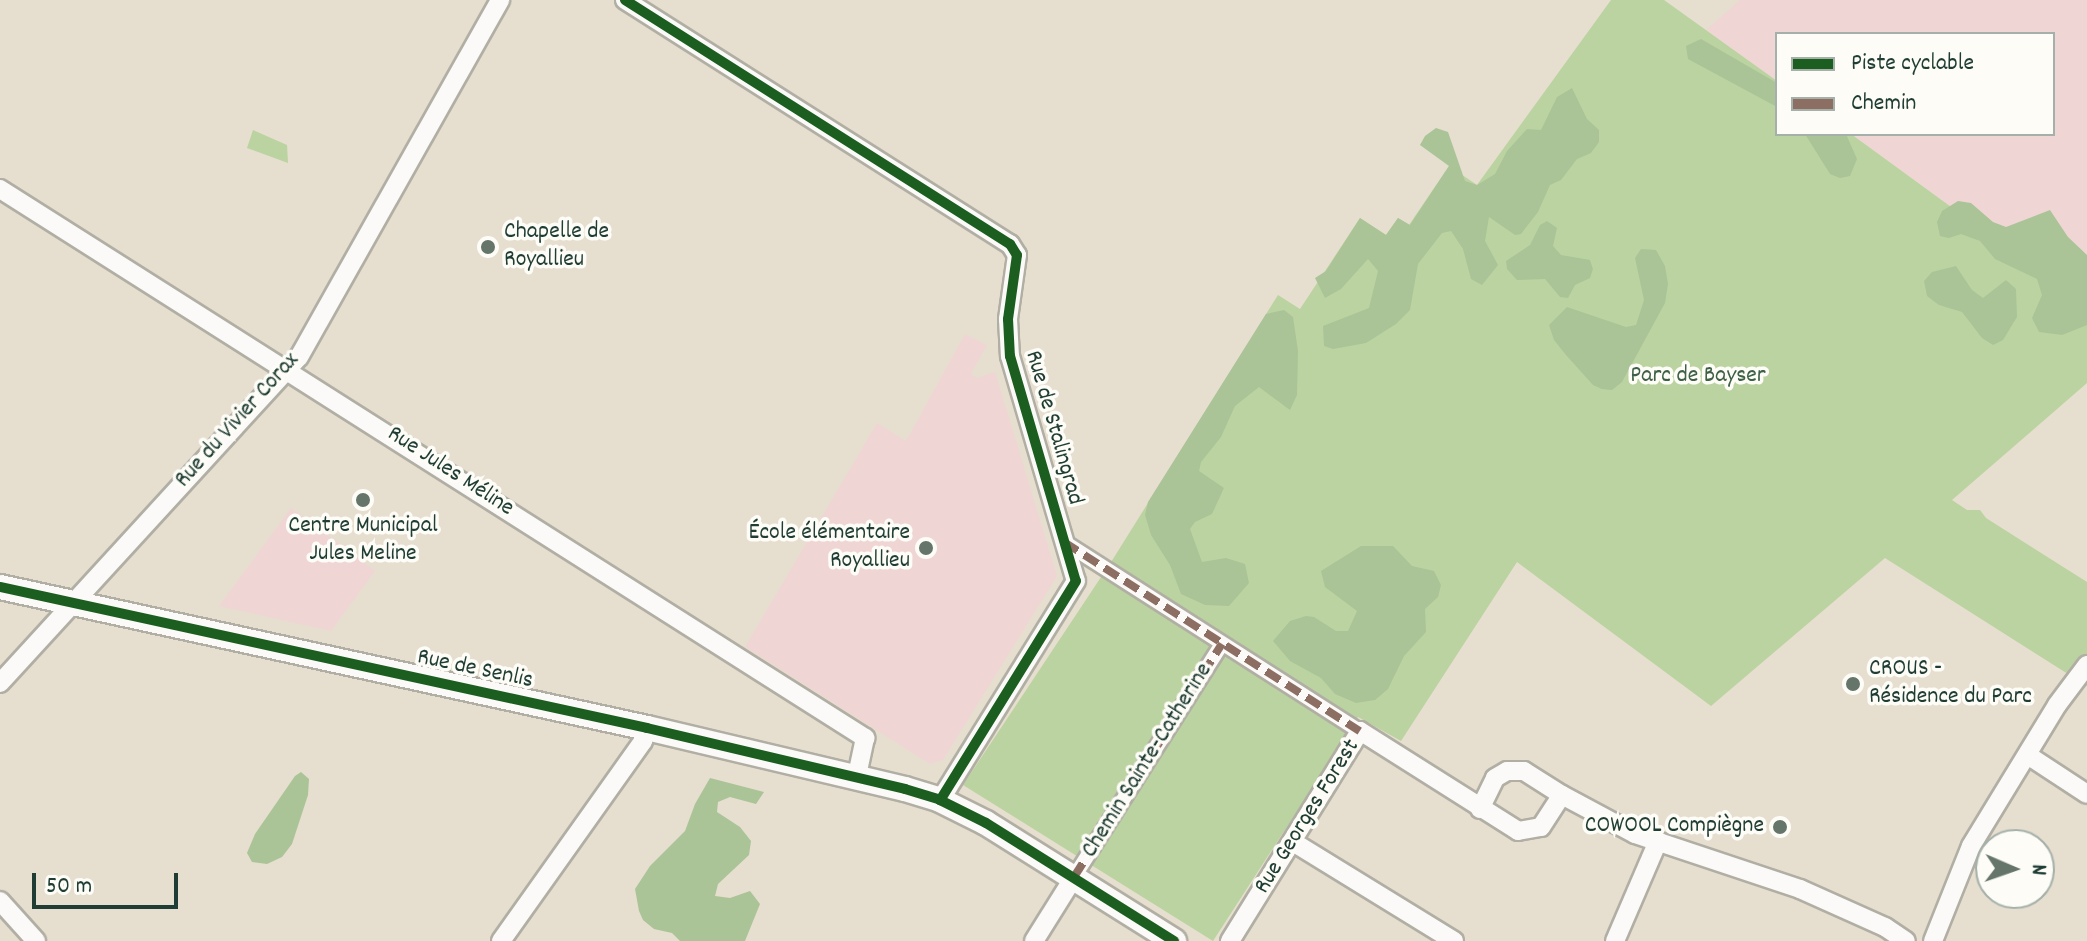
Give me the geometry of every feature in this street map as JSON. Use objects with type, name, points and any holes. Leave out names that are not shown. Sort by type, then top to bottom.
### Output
[{"type":"street","name":"Rue du Vivier Corax","points":[[0,683],[299,357],[500,0]]},
{"type":"street","name":"Rue de Stalingrad","points":[[625,0],[1010,244],[1018,263],[1008,319],[1010,356],[1076,581],[940,800]]},
{"type":"street","name":"Rue Jules Méline","points":[[0,189],[865,738],[857,776]]},
{"type":"street","name":"Chemin Sainte-Catherine","points":[[1064,542],[1360,731]]},
{"type":"street","name":"Rue de Senlis","points":[[0,587],[647,728],[857,776],[940,800],[986,823],[1174,941]]},
{"type":"street","name":"Chemin Sainte-Catherine","points":[[1074,877],[1222,644]]},
{"type":"street","points":[[1933,941],[1971,846],[2029,756],[2057,705],[2087,665]]},
{"type":"street","points":[[501,941],[643,741],[647,728]]},
{"type":"street","name":"Rue Georges Forest","points":[[1230,941],[1360,731],[1518,831],[1541,827],[1562,795]]},
{"type":"street","points":[[2029,756],[2087,794]]},
{"type":"street","points":[[1480,809],[1495,778],[1507,771],[1524,771],[1635,834],[1800,889],[1885,927],[1906,941]]},
{"type":"street","points":[[1615,941],[1658,841]]},
{"type":"street","points":[[1293,842],[1454,941]]},
{"type":"street","points":[[1034,941],[1074,877]]},
{"type":"street","points":[[0,901],[36,941]]},
{"type":"shaded area","points":[[1740,0],[2087,0],[2087,306],[1854,136],[2055,136],[2055,32],[1775,32],[1775,80],[1706,30]]},
{"type":"shaded area","name":"École élémentaire Royallieu","points":[[965,334],[987,345],[971,374],[977,378],[995,372],[1057,576],[943,760],[930,764],[745,647],[877,423],[906,441]]},
{"type":"shaded area","points":[[291,508],[375,571],[331,631],[219,606]]},
{"type":"green space","name":"Parc de Bayser","points":[[1611,0],[1664,0],[1775,80],[1775,136],[1854,136],[2087,306],[2087,383],[1952,500],[1967,510],[1980,510],[1986,518],[2087,582],[2087,686],[1885,558],[1711,706],[1517,562],[1401,741],[1358,717],[1213,941],[963,785],[1113,559],[1278,295],[1300,309],[1360,218],[1386,235],[1398,218],[1409,225],[1449,166],[1477,185]]},
{"type":"green space","points":[[1701,39],[1775,82],[1775,106],[1688,59],[1686,46]]},
{"type":"green space","points":[[1572,88],[1587,119],[1599,130],[1599,142],[1591,153],[1577,159],[1561,180],[1550,185],[1538,212],[1521,234],[1515,235],[1489,217],[1485,241],[1498,265],[1482,285],[1471,279],[1463,249],[1451,231],[1442,233],[1418,264],[1410,310],[1396,324],[1366,343],[1333,349],[1324,346],[1323,326],[1369,308],[1378,271],[1368,259],[1341,289],[1325,298],[1315,278],[1326,271],[1360,218],[1386,235],[1398,218],[1410,225],[1449,166],[1420,145],[1425,136],[1436,128],[1448,132],[1465,181],[1477,185],[1495,174],[1507,151],[1527,129],[1541,130],[1557,97]]},
{"type":"green space","points":[[253,130],[287,145],[288,163],[247,148]]},
{"type":"green space","points":[[1806,136],[1847,136],[1857,159],[1850,176],[1840,178],[1830,174]]},
{"type":"green space","points":[[1958,201],[1971,203],[1993,222],[2006,227],[2050,210],[2068,237],[2087,255],[2087,325],[2062,335],[2039,332],[2032,318],[2042,295],[2037,279],[1995,259],[1980,241],[1961,234],[1949,238],[1940,236],[1937,222],[1942,211]]},
{"type":"green space","points":[[1547,221],[1557,228],[1553,246],[1561,255],[1590,260],[1593,269],[1590,278],[1575,285],[1568,298],[1560,297],[1545,279],[1517,280],[1507,269],[1506,261],[1530,245],[1540,225]]},
{"type":"green space","points":[[1641,249],[1656,250],[1665,266],[1668,284],[1665,303],[1622,382],[1612,390],[1602,389],[1593,385],[1566,355],[1554,340],[1549,325],[1567,307],[1626,327],[1636,325],[1644,300],[1635,258]]},
{"type":"green space","points":[[1956,266],[1972,290],[1983,298],[2006,280],[2016,289],[2017,317],[2003,340],[1993,345],[1982,338],[1962,312],[1939,305],[1927,296],[1924,281],[1932,272]]},
{"type":"green space","points":[[1284,310],[1293,317],[1298,351],[1297,395],[1290,410],[1259,387],[1235,406],[1221,437],[1201,462],[1199,471],[1224,488],[1212,514],[1195,522],[1190,529],[1202,562],[1226,558],[1245,564],[1249,583],[1229,606],[1205,605],[1181,594],[1170,565],[1151,535],[1145,515],[1148,502],[1266,314]]},
{"type":"green space","points":[[1361,546],[1393,546],[1412,566],[1434,571],[1441,585],[1438,597],[1425,609],[1426,632],[1404,656],[1388,689],[1375,700],[1356,703],[1335,694],[1321,678],[1290,661],[1273,641],[1290,621],[1306,616],[1314,617],[1336,631],[1348,631],[1357,611],[1325,587],[1321,571]]},
{"type":"green space","points":[[301,772],[309,779],[308,795],[292,844],[282,857],[267,864],[252,862],[247,853],[255,834],[295,776]]},
{"type":"green space","points":[[710,778],[764,792],[756,804],[730,797],[718,802],[717,812],[740,827],[751,841],[749,855],[718,884],[715,896],[730,898],[750,891],[760,904],[745,941],[680,941],[672,933],[654,929],[643,920],[639,911],[635,889],[650,866],[685,831],[695,804]]},
{"type":"marked path","points":[[1064,542],[1360,731]]},
{"type":"marked path","points":[[1074,877],[1222,644]]},
{"type":"cycle path","points":[[625,0],[1010,244],[1017,255],[1008,319],[1010,356],[1076,581],[940,800]]},
{"type":"cycle path","points":[[0,587],[647,728],[905,789],[940,800],[986,823],[1174,941]]},
{"type":"place","name":"Chapelle de Royallieu","points":[[488,247]]},
{"type":"place","name":"Centre Municipal Jules Meline","points":[[363,500]]},
{"type":"place","name":"École élémentaire Royallieu","points":[[926,548]]},
{"type":"place","name":"CROUS - Résidence du Parc","points":[[1853,684]]},
{"type":"place","name":"COWOOL Compiègne","points":[[1780,827]]}]
